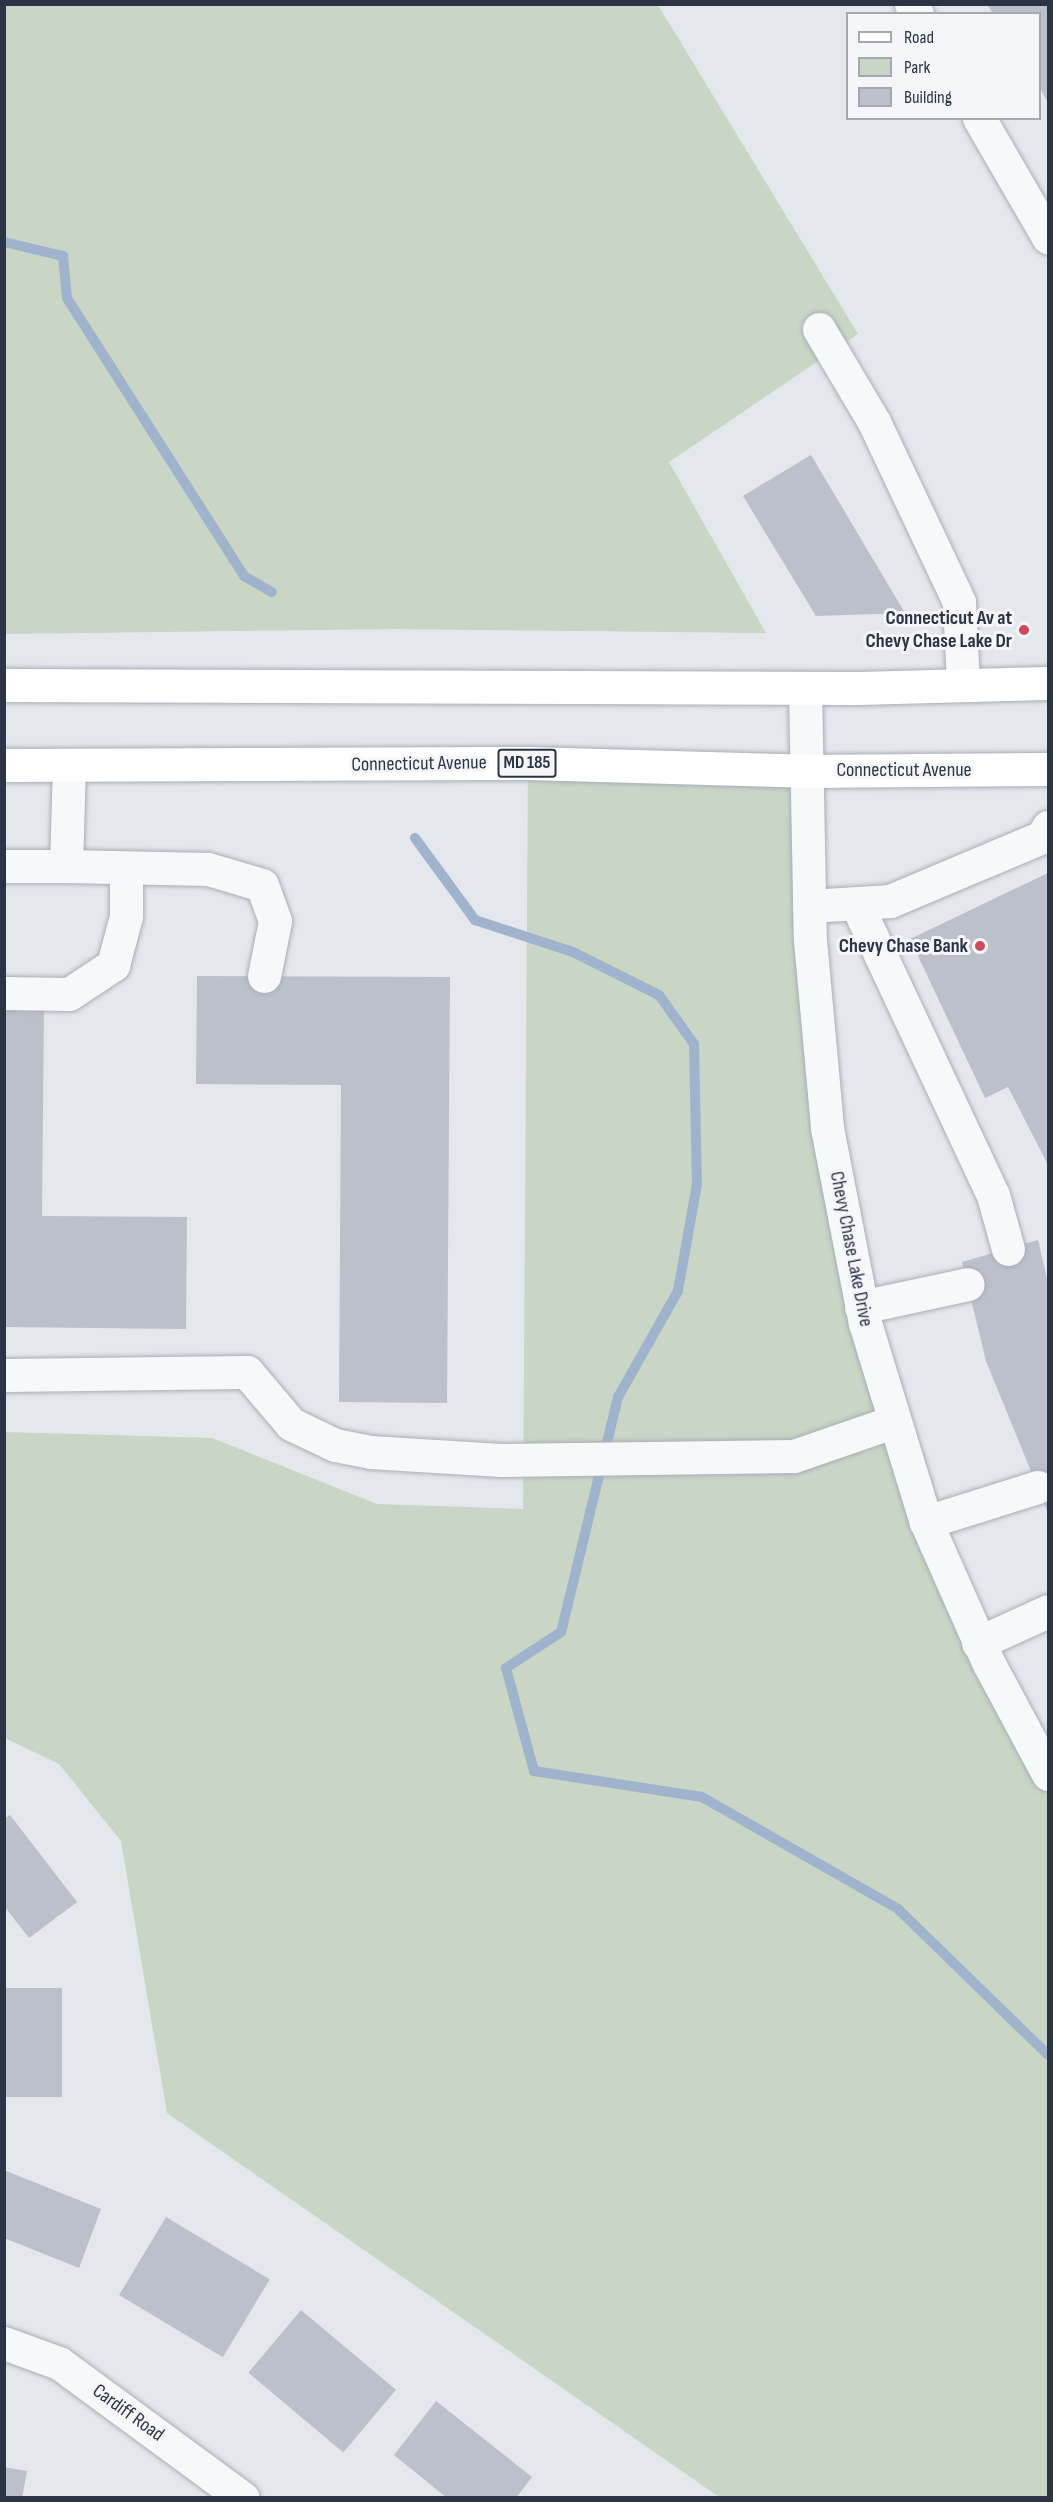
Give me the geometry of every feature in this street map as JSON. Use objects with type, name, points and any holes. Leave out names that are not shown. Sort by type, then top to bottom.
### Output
[{"type":"main road","points":[[4,685],[805,688],[1048,683]]},
{"type":"main road","name":"Connecticut Avenue","points":[[4,765],[528,763],[806,771],[1048,769]]},
{"type":"street","points":[[980,120],[1048,237]]},
{"type":"street","points":[[819,329],[874,422],[959,602],[963,685]]},
{"type":"street","name":"Chevy Chase Lake Drive","points":[[805,688],[810,906],[827,1128],[861,1308],[892,1422],[926,1522],[978,1643],[1048,1774]]},
{"type":"street","points":[[66,867],[69,766]]},
{"type":"street","points":[[810,906],[856,905],[890,901],[1042,837],[1048,827]]},
{"type":"street","points":[[4,867],[208,869],[262,885],[275,921],[264,976]]},
{"type":"street","points":[[4,993],[69,993],[112,965],[126,916],[126,868]]},
{"type":"street","points":[[856,905],[993,1195],[1008,1249]]},
{"type":"street","points":[[861,1308],[968,1284]]},
{"type":"street","points":[[4,1376],[247,1372],[291,1424],[335,1445],[370,1452],[501,1460],[794,1456],[892,1422]]},
{"type":"street","points":[[926,1522],[1038,1487]]},
{"type":"street","points":[[978,1643],[1048,1611]]},
{"type":"street","name":"Cardiff Road","points":[[4,2343],[59,2363],[243,2498]]},
{"type":"green space","points":[[4,5],[658,5],[858,334],[669,462],[766,633],[395,629],[5,634]]},
{"type":"green space","points":[[528,763],[806,771],[810,940],[892,1422],[1048,1774],[1048,2497],[719,2497],[167,2113],[121,1841],[59,1764],[5,1738],[5,1432],[212,1438],[377,1504],[523,1509]]},
{"type":"building","points":[[987,4],[1048,4],[1048,103],[1041,90],[1041,12],[992,12]]},
{"type":"building","points":[[811,455],[905,613],[816,616],[743,496]]},
{"type":"building","points":[[1048,873],[1048,1165],[1008,1087],[985,1098],[910,939]]},
{"type":"building","points":[[197,976],[450,977],[447,1403],[339,1402],[341,1085],[196,1084]]},
{"type":"building","points":[[4,1008],[44,1008],[42,1216],[187,1217],[186,1329],[4,1327]]},
{"type":"building","points":[[1038,1240],[1048,1283],[1048,1513],[986,1361],[962,1262]]},
{"type":"building","points":[[10,1815],[77,1902],[29,1938],[4,1906],[4,1819]]},
{"type":"building","points":[[4,1988],[62,1988],[62,2097],[4,2097]]},
{"type":"building","points":[[4,2170],[101,2209],[79,2268],[4,2238]]},
{"type":"building","points":[[166,2217],[270,2279],[223,2357],[119,2295]]},
{"type":"building","points":[[301,2310],[396,2390],[343,2453],[248,2373]]},
{"type":"building","points":[[436,2401],[532,2477],[516,2498],[447,2498],[394,2455]]},
{"type":"building","points":[[4,2467],[27,2471],[22,2498],[4,2498]]},
{"type":"waterway","points":[[4,242],[63,256],[67,298],[244,576],[272,592]]},
{"type":"waterway","points":[[415,838],[475,920],[573,952],[659,995],[694,1044],[697,1184],[678,1291],[618,1397],[561,1632],[506,1668],[534,1771],[702,1797],[898,1909],[1048,2055]]},
{"type":"place","name":"Connecticut Av at Chevy Chase Lake Dr","points":[[1024,630]]},
{"type":"place","name":"Chevy Chase Bank","points":[[980,946]]}]
